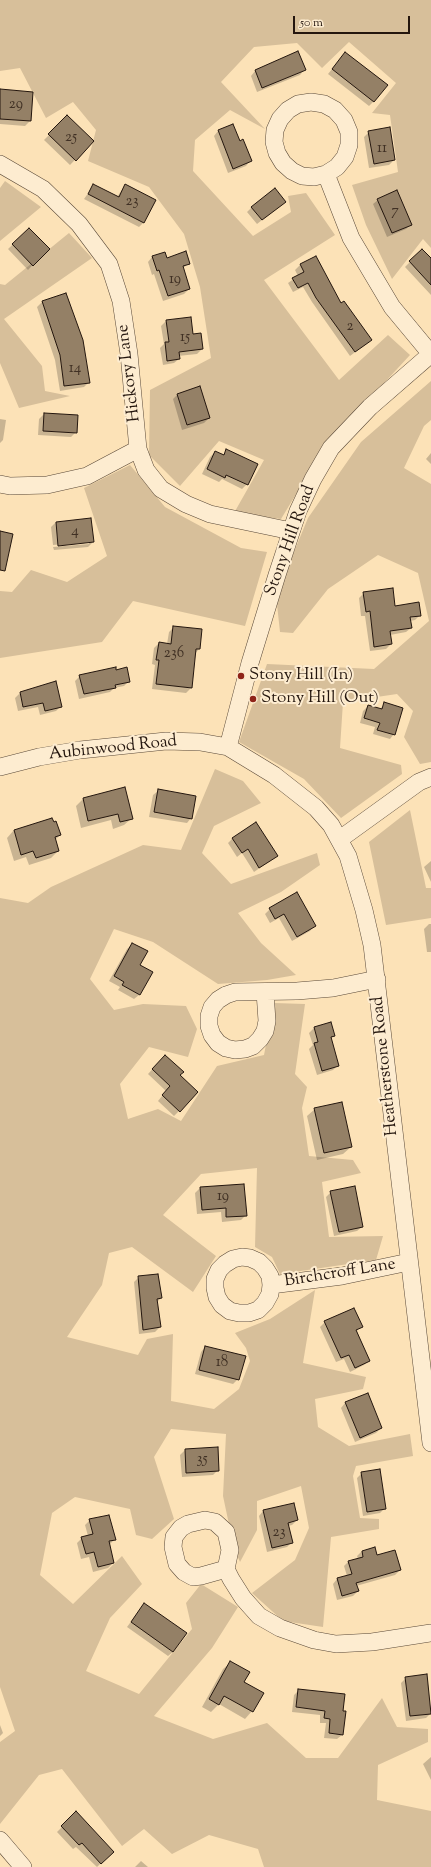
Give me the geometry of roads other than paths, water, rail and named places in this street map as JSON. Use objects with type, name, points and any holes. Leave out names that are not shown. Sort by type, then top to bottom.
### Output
[{"type":"street","points":[[311,102],[324,104],[335,110],[344,120],[349,132],[349,145],[345,157],[337,167],[326,174],[314,177],[302,176],[292,171],[283,163],[277,153],[274,142],[275,130],[280,119],[288,110],[298,104],[311,102]]},
{"type":"street","name":"Hickory Lane","points":[[0,164],[43,189],[79,224],[109,264],[121,301],[129,354],[138,449],[146,470],[161,489],[186,504],[210,514],[291,531]]},
{"type":"street","points":[[326,174],[351,238],[392,307],[431,354]]},
{"type":"street","name":"Stony Hill Road","points":[[228,747],[250,663],[291,531],[298,511],[313,479],[331,448],[370,407],[431,354]]},
{"type":"street","points":[[0,484],[10,486],[47,485],[87,476],[138,449]]},
{"type":"street","name":"Aubinwood Road","points":[[0,767],[39,757],[80,750],[166,741],[200,742],[228,747]]},
{"type":"street","name":"Heatherstone Road","points":[[228,747],[274,775],[316,808],[331,825],[348,856],[364,910],[377,979],[431,1443]]},
{"type":"street","points":[[340,839],[419,782],[431,777]]},
{"type":"street","points":[[265,992],[333,988],[377,979]]},
{"type":"street","name":"Birchcroff Lane","points":[[271,1285],[342,1276],[409,1262]]},
{"type":"street","points":[[226,1569],[243,1598],[259,1616],[280,1628],[303,1637],[326,1643],[358,1644],[431,1633]]},
{"type":"street","points":[[0,1840],[23,1867]]},
{"type":"place","name":"Stony Hill (In)","points":[[241,676]]},
{"type":"place","name":"Stony Hill (Out)","points":[[253,699]]}]
